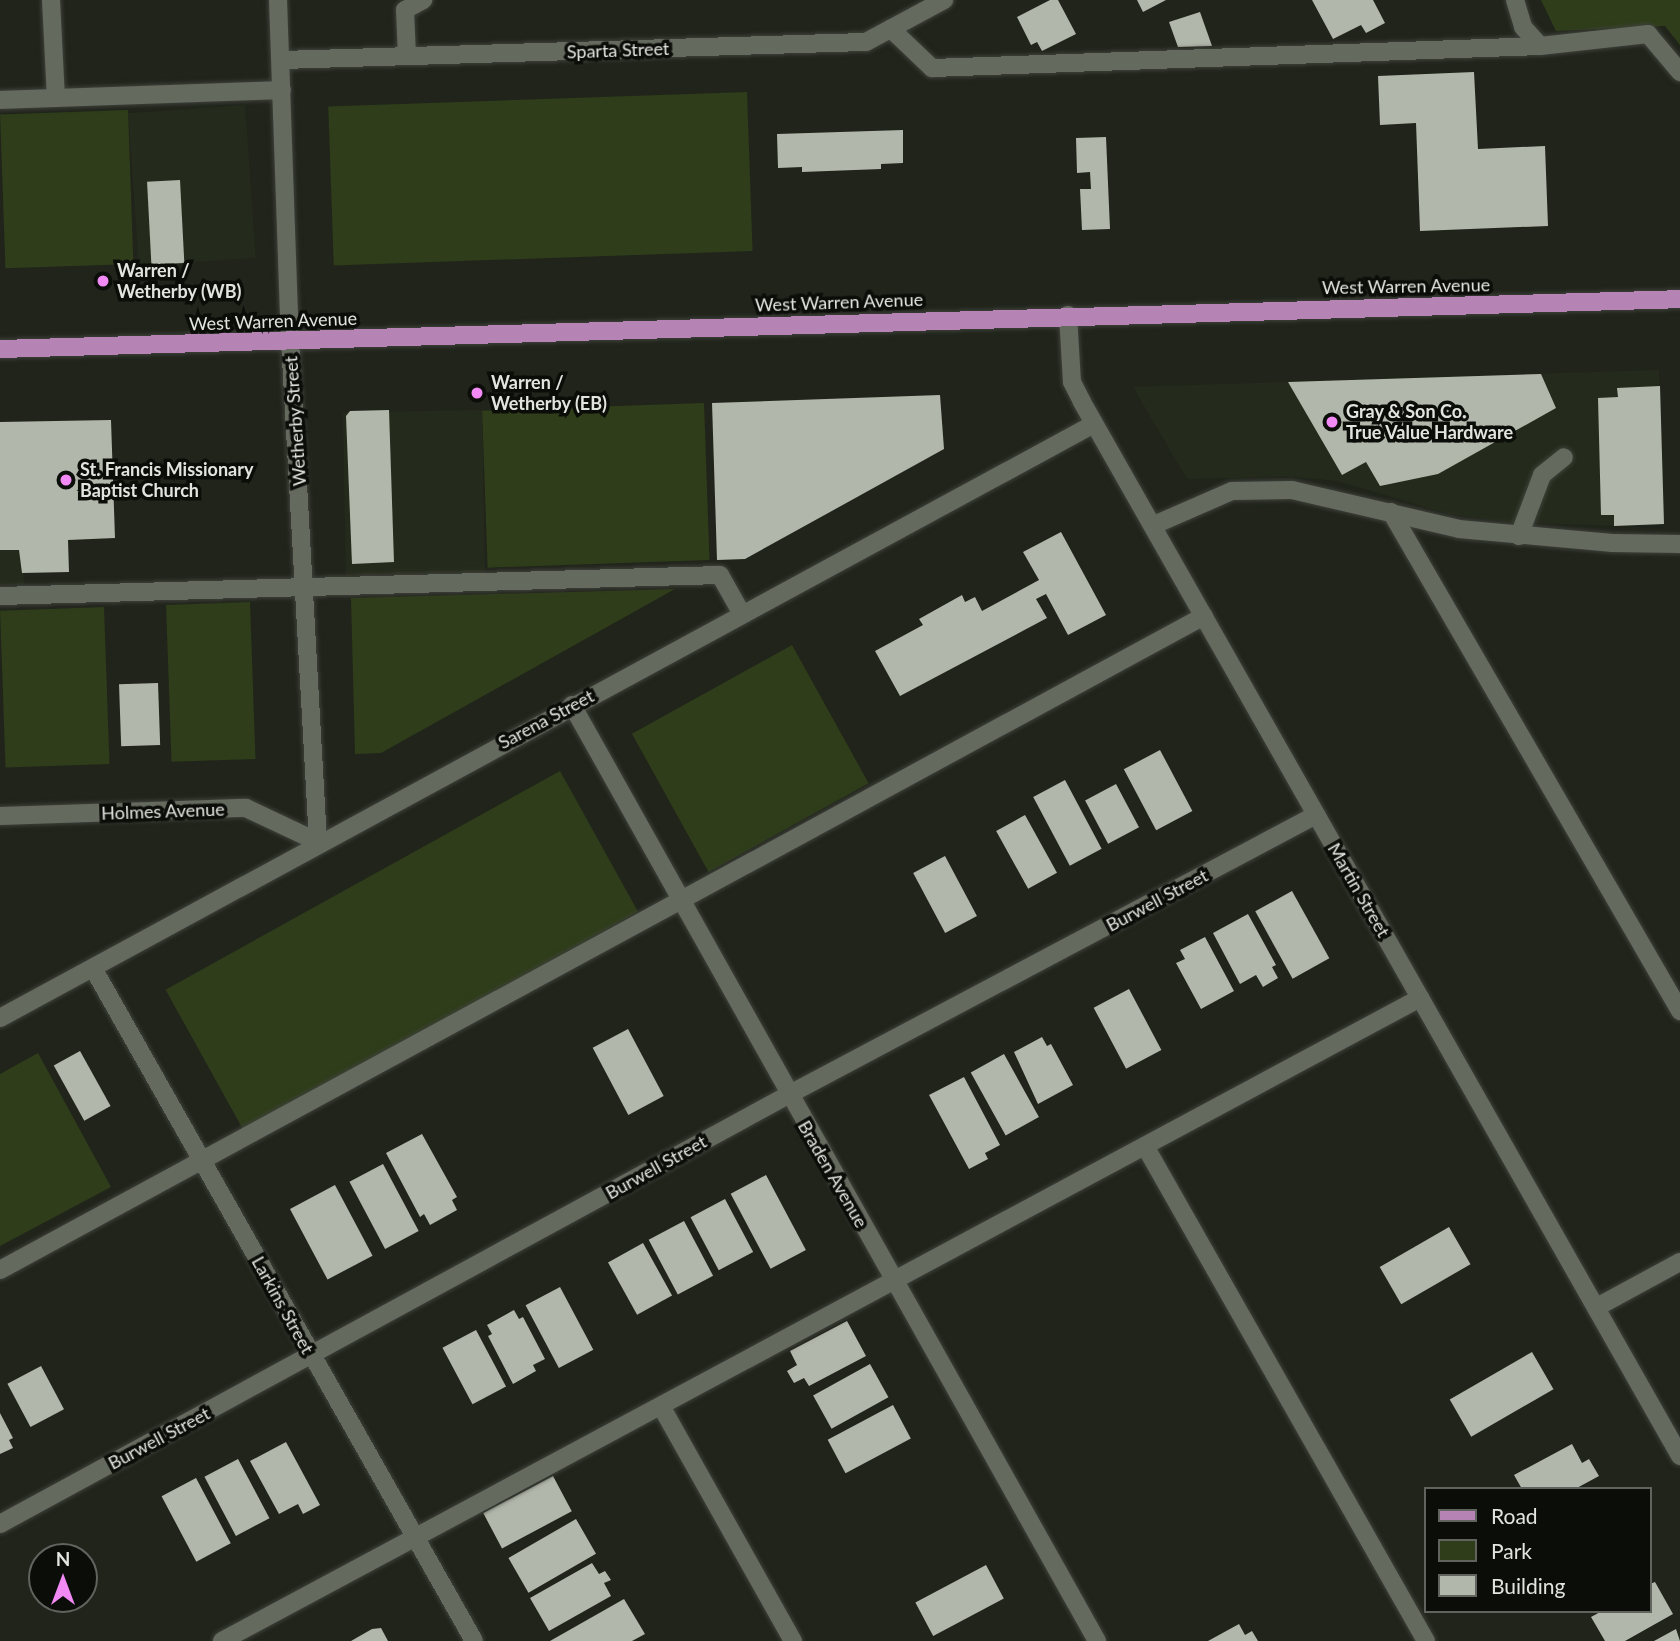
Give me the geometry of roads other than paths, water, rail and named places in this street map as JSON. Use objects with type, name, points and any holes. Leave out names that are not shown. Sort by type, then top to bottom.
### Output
[{"type":"main road","name":"West Warren Avenue","points":[[0,349],[1068,315],[1680,299]]},
{"type":"street","points":[[51,0],[56,99]]},
{"type":"street","name":"Wetherby Street","points":[[278,0],[290,341],[318,842]]},
{"type":"street","points":[[407,57],[405,10],[423,0]]},
{"type":"street","name":"Sparta Street","points":[[282,60],[866,42],[944,0]]},
{"type":"street","points":[[1514,0],[1523,27],[1540,46]]},
{"type":"street","points":[[891,29],[932,68],[1540,46],[1648,34],[1680,72]]},
{"type":"street","points":[[0,100],[282,90]]},
{"type":"street","name":"Martin Street","points":[[1068,315],[1072,382],[1094,424],[1154,525],[1680,1456]]},
{"type":"street","name":"Sarena Street","points":[[0,1018],[318,842],[1094,424]]},
{"type":"street","points":[[1519,536],[1542,475],[1564,457]]},
{"type":"street","points":[[1154,525],[1231,491],[1292,490],[1459,529],[1519,536],[1680,544]]},
{"type":"street","points":[[1391,512],[1680,1011]]},
{"type":"street","points":[[0,596],[720,575],[743,614]]},
{"type":"street","points":[[0,1270],[1204,616]]},
{"type":"street","name":"Braden Avenue","points":[[572,705],[680,903],[1097,1641]]},
{"type":"street","name":"Holmes Avenue","points":[[0,816],[246,808],[318,842]]},
{"type":"street","name":"Burwell Street","points":[[0,1524],[788,1094],[1316,815]]},
{"type":"street","name":"Larkins Street","points":[[93,968],[474,1641]]},
{"type":"street","points":[[222,1641],[1420,998]]},
{"type":"street","points":[[1145,1146],[1426,1641]]},
{"type":"street","points":[[1597,1307],[1680,1262]]},
{"type":"street","points":[[661,1406],[793,1641]]},
{"type":"place","name":"Warren / Wetherby (WB)","points":[[103,281]]},
{"type":"place","name":"Warren / Wetherby (EB)","points":[[477,393]]},
{"type":"place","name":"Gray & Son Co. True Value Hardware","points":[[1332,422]]},
{"type":"place","name":"St. Francis Missionary Baptist Church","points":[[66,480]]}]
